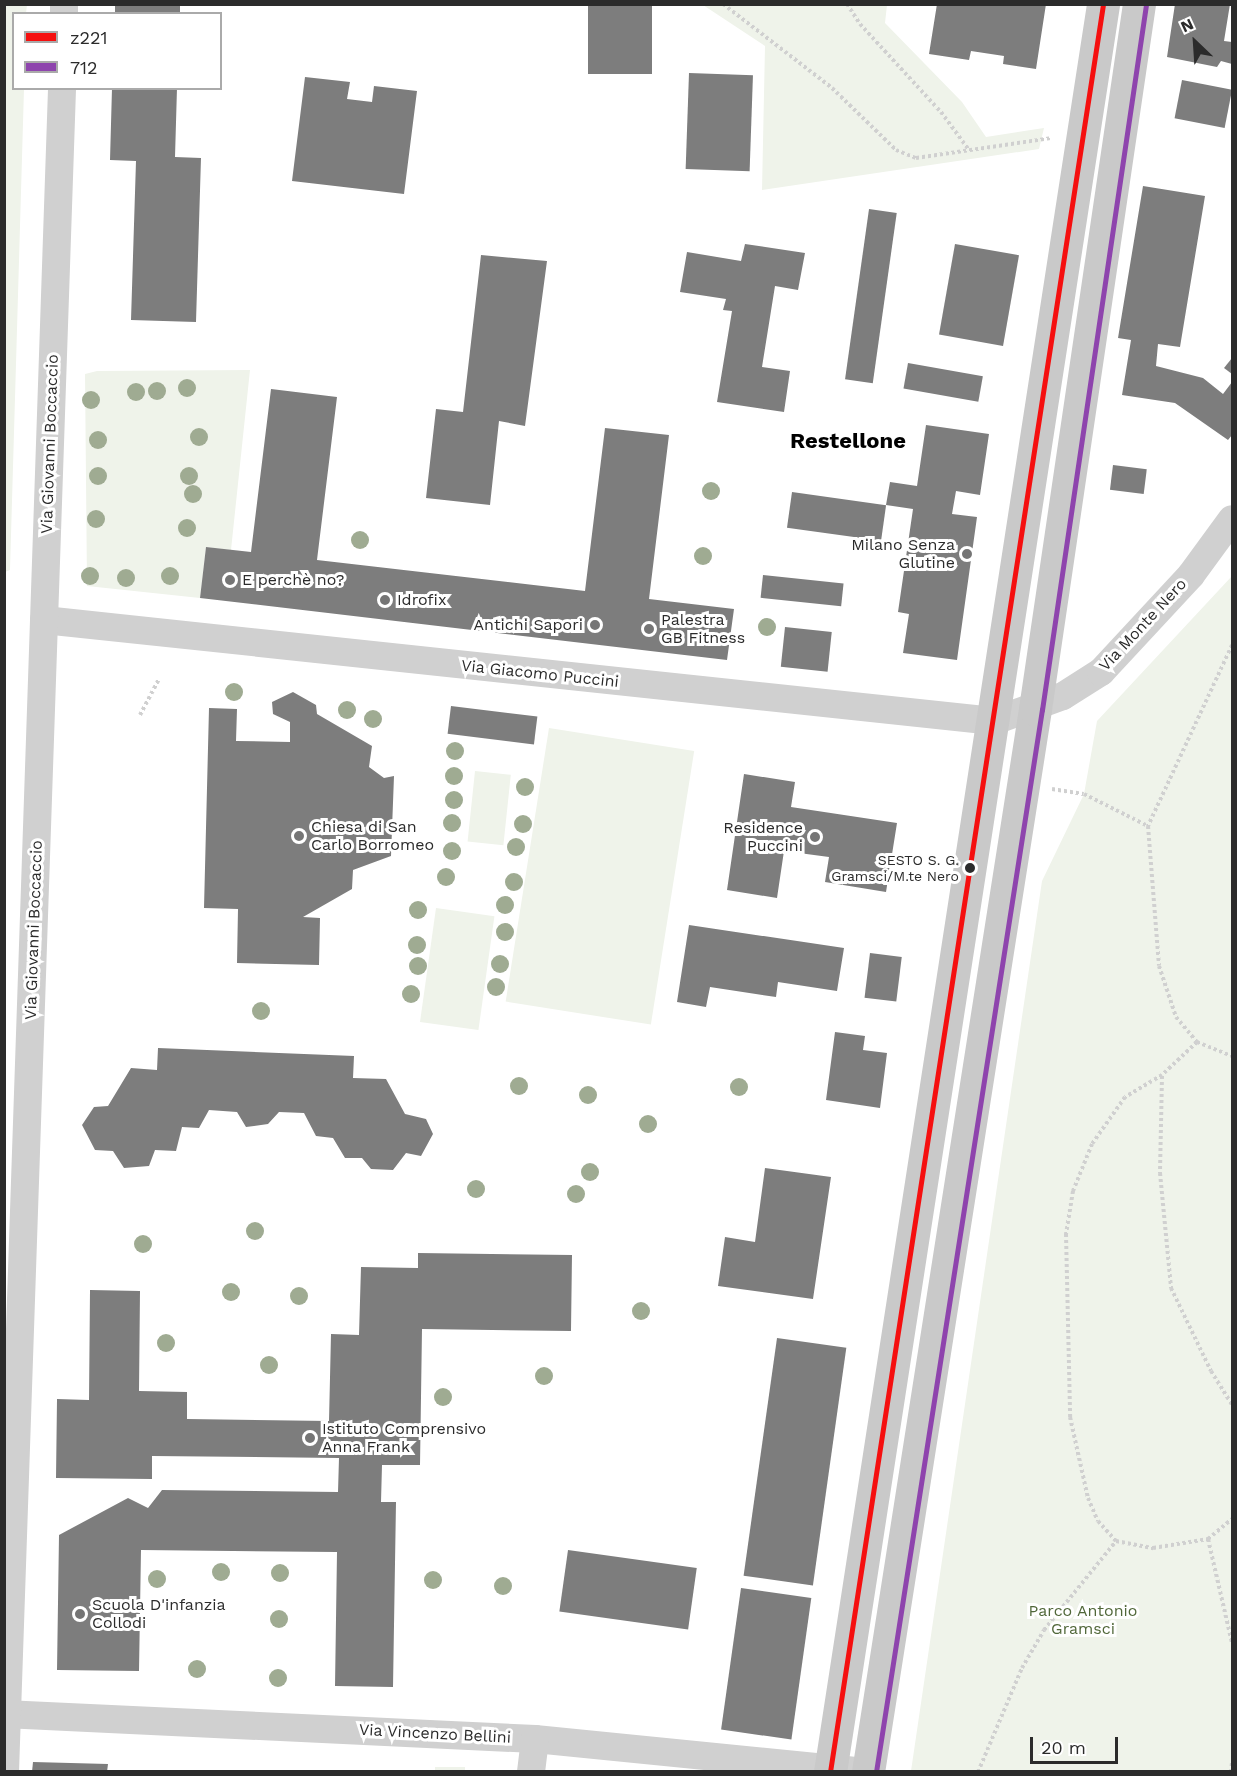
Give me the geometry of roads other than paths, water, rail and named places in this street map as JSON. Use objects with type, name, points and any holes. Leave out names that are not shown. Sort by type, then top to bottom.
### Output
[{"type":"main road","points":[[831,1769],[1103,4]]},
{"type":"main road","points":[[868,1772],[1035,709],[1139,4]]},
{"type":"street","name":"Via Giovanni Boccaccio","points":[[5,1772],[62,90]]},
{"type":"street","name":"Via Monte Nero","points":[[1035,709],[1101,672],[1191,575],[1233,519]]},
{"type":"street","name":"Via Giacomo Puccini","points":[[44,620],[994,721],[1035,709]]},
{"type":"street","name":"Via Vincenzo Bellini","points":[[6,1714],[535,1739],[863,1772]]},
{"type":"street","points":[[531,1772],[535,1739]]},
{"type":"place","name":"Milano Senza Glutine","points":[[967,554]]},
{"type":"place","name":"E perchè no?","points":[[230,580]]},
{"type":"place","name":"Idrofix","points":[[385,600]]},
{"type":"place","name":"Antichi Sapori","points":[[595,625]]},
{"type":"place","name":"Palestra GB Fitness","points":[[649,629]]},
{"type":"place","name":"Chiesa di San Carlo Borromeo","points":[[299,836]]},
{"type":"place","name":"Residence Puccini","points":[[815,837]]},
{"type":"place","name":"SESTO S. G. Gramsci/M.te Nero","points":[[970,868]]},
{"type":"place","name":"Istituto Comprensivo Anna Frank","points":[[310,1438]]},
{"type":"place","name":"Scuola D'infanzia Collodi","points":[[80,1614]]},
{"type":"district","name":"Restellone","points":[[848,441]]},
{"type":"park label","name":"Parco Antonio Gramsci","points":[[1083,1620]]}]
